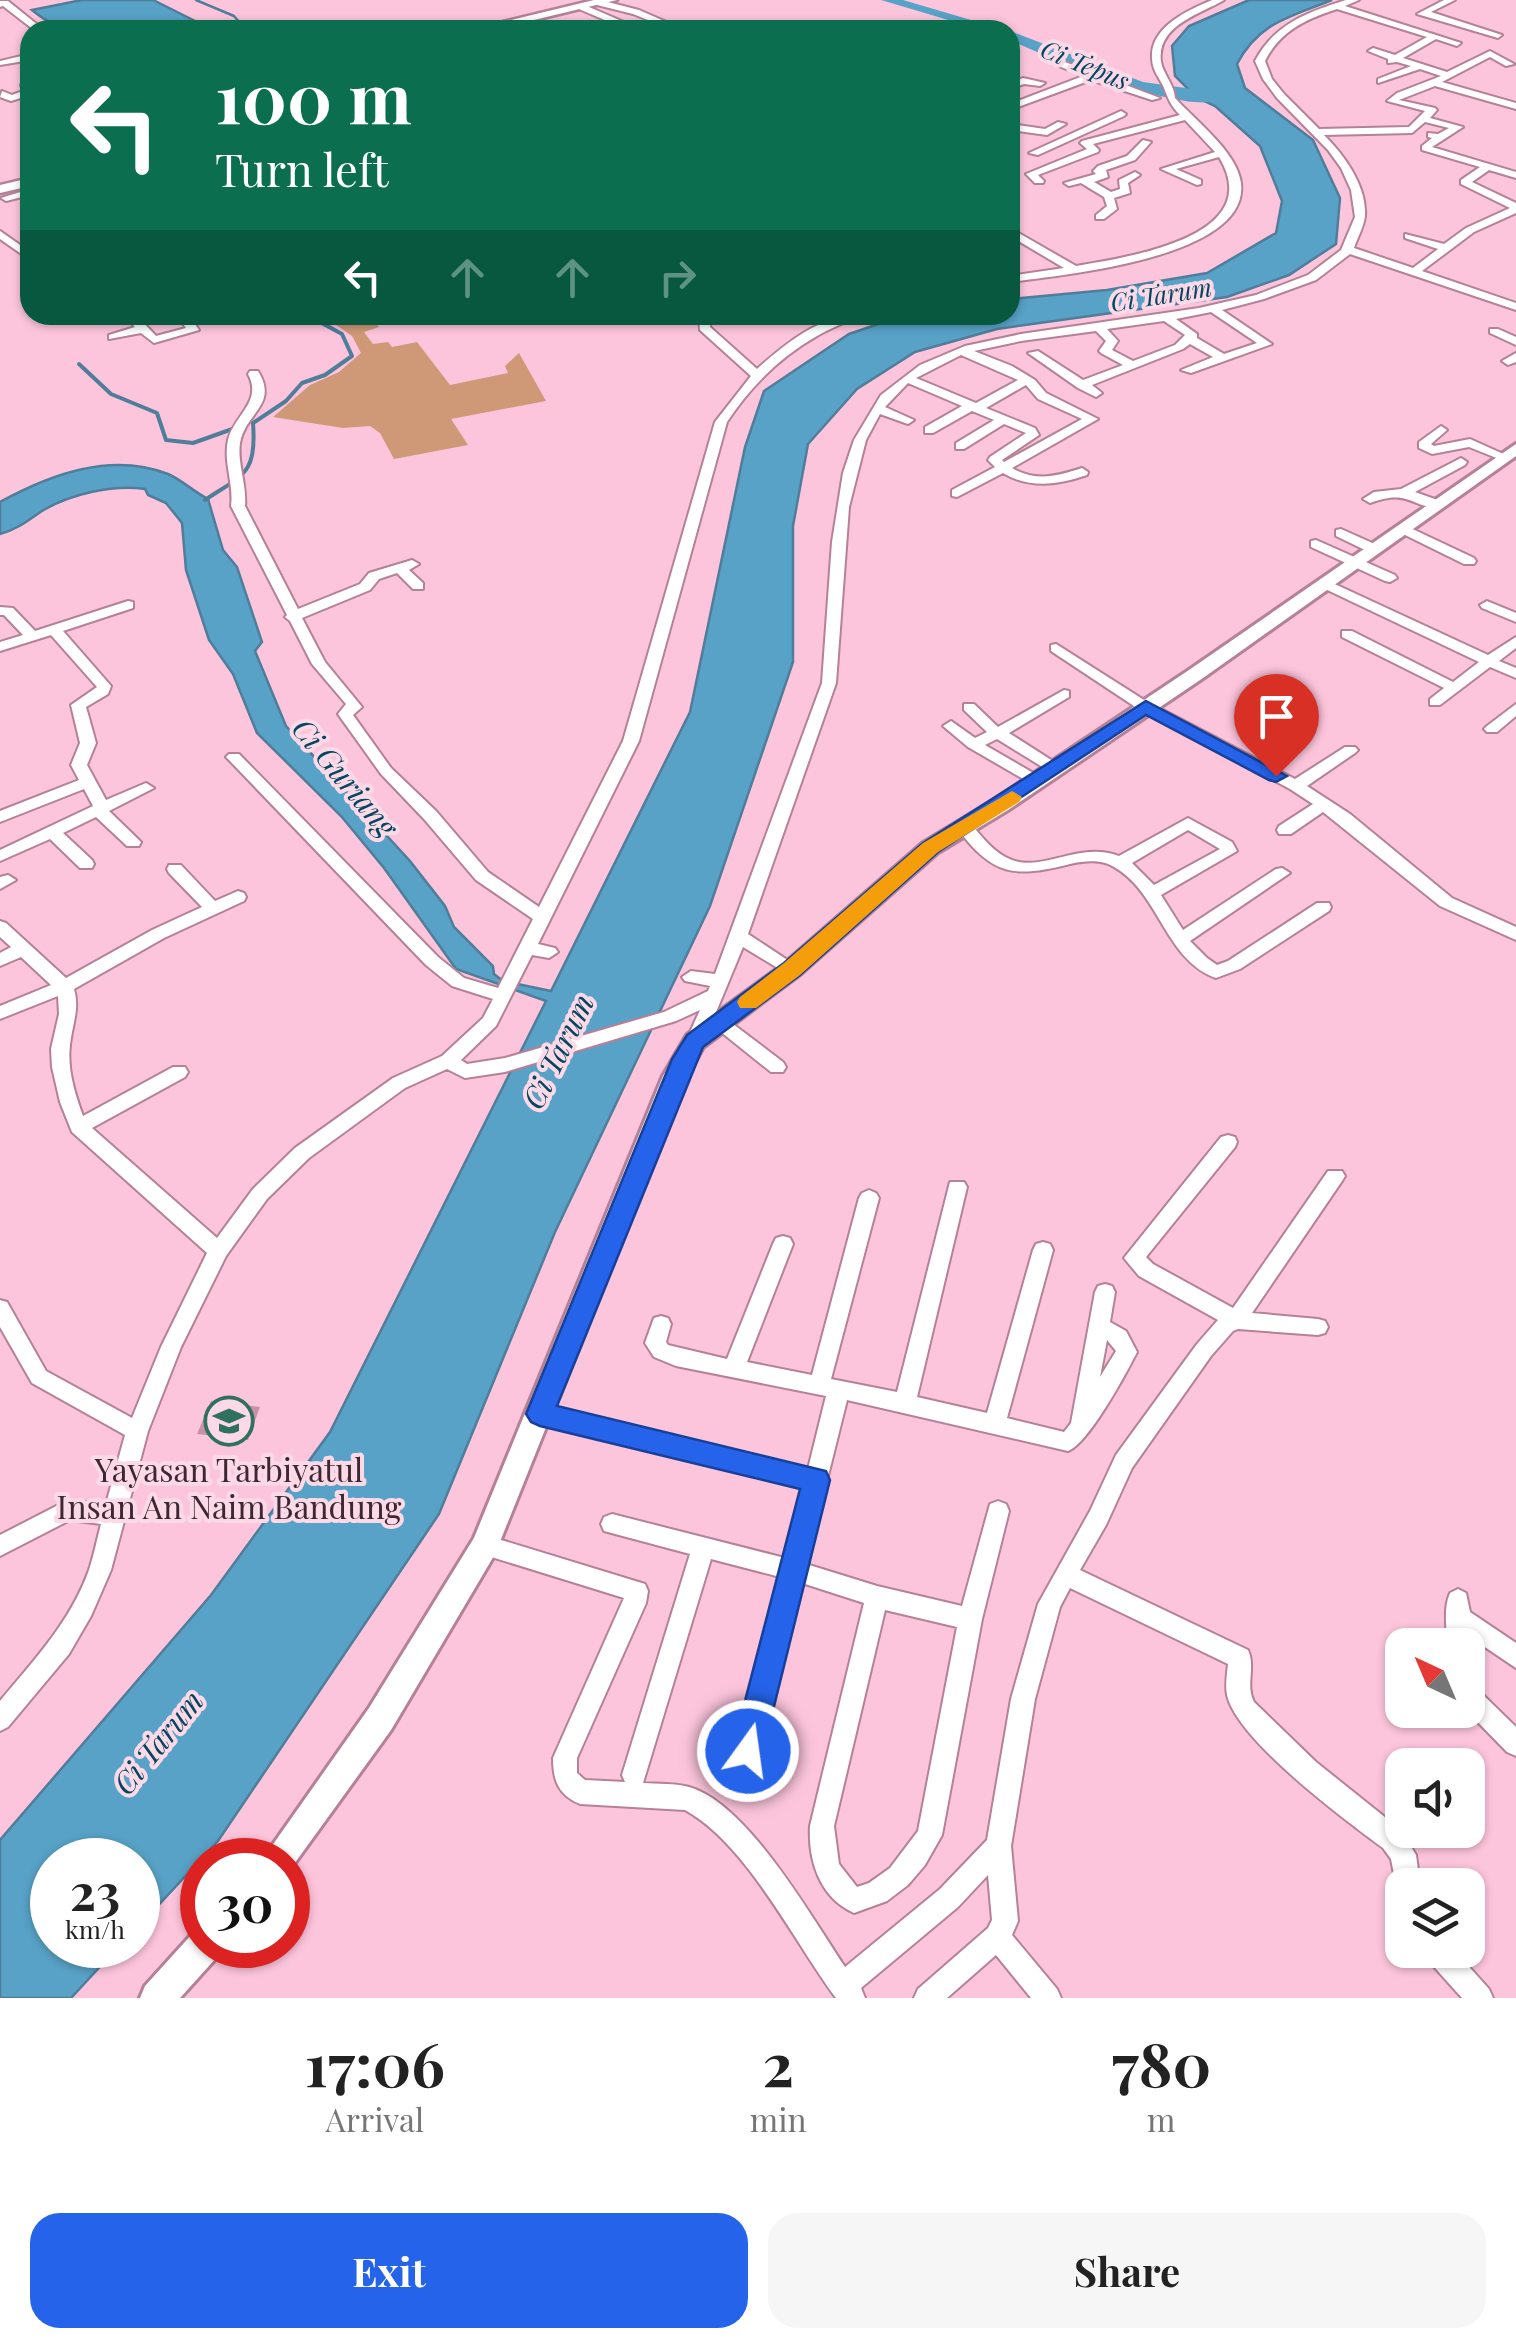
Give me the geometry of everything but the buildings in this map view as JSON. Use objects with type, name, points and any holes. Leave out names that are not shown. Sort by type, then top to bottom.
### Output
[{"type":"main road","points":[[522,20],[605,1]]},
{"type":"street","points":[[1020,278],[1074,270],[1176,246],[1206,234],[1231,214],[1236,184],[1220,154],[1187,116],[1158,70],[1162,36],[1178,21],[1220,0]]},
{"type":"street","points":[[294,1838],[380,1719],[485,1545],[675,1076],[704,1031],[829,683],[836,637],[840,530],[860,437],[877,408],[908,379],[962,350],[1012,338],[1215,310],[1304,281],[1346,249],[1360,223],[1359,205],[1346,169],[1271,82],[1260,61],[1267,46],[1282,31],[1355,0]]},
{"type":"street","points":[[1398,26],[1426,5],[1449,0]]},
{"type":"street","points":[[605,1],[656,20]]},
{"type":"street","points":[[6,2],[28,20]]},
{"type":"street","points":[[1426,5],[1498,35]]},
{"type":"street","points":[[1337,6],[1457,42],[1450,48],[1470,60]]},
{"type":"street","points":[[582,7],[611,20]]},
{"type":"street","points":[[1381,65],[1487,17]]},
{"type":"street","points":[[1373,50],[1448,76]]},
{"type":"street","points":[[1509,64],[1491,54],[1470,60],[1448,76],[1415,91],[1402,92],[1392,101],[1458,127],[1425,148],[1516,175]]},
{"type":"street","points":[[1381,81],[1437,59]]},
{"type":"street","points":[[1057,62],[1155,98]]},
{"type":"street","points":[[1020,104],[1093,76]]},
{"type":"street","points":[[1020,90],[1054,78]]},
{"type":"street","points":[[1020,82],[1040,82]]},
{"type":"street","points":[[1434,83],[1516,106]]},
{"type":"street","points":[[1415,91],[1468,106]]},
{"type":"street","points":[[1034,152],[1121,114]]},
{"type":"street","points":[[1411,130],[1428,114],[1462,116]]},
{"type":"street","points":[[1039,181],[1031,174],[1094,150],[1084,142],[1187,116]]},
{"type":"street","points":[[1086,121],[1104,121]]},
{"type":"street","points":[[1020,132],[1062,124]]},
{"type":"street","points":[[1038,129],[1070,138]]},
{"type":"street","points":[[1318,132],[1411,130],[1459,140]]},
{"type":"street","points":[[1343,131],[1354,144]]},
{"type":"street","points":[[1069,183],[1104,175],[1098,171],[1131,158],[1146,142]]},
{"type":"street","points":[[1197,182],[1166,169],[1220,154]]},
{"type":"street","points":[[1516,160],[1465,182],[1516,208]]},
{"type":"street","points":[[1110,196],[1126,191],[1123,182],[1141,176],[1169,181],[1180,176]]},
{"type":"street","points":[[1087,181],[1110,196]]},
{"type":"street","points":[[1100,218],[1112,208],[1110,196]]},
{"type":"street","points":[[1416,271],[1470,230],[1516,208]]},
{"type":"street","points":[[0,234],[20,250]]},
{"type":"street","points":[[1410,236],[1444,248]]},
{"type":"street","points":[[1020,237],[1074,270]]},
{"type":"street","points":[[1346,249],[1516,306]]},
{"type":"street","points":[[1189,365],[1266,344],[1215,310]]},
{"type":"street","points":[[1082,385],[1180,347],[1192,334],[1166,318]]},
{"type":"street","points":[[139,325],[154,340],[192,330],[189,325]]},
{"type":"street","points":[[704,325],[757,374]]},
{"type":"street","points":[[0,1718],[61,1646],[83,1608],[100,1570],[137,1432],[172,1346],[218,1251],[260,1194],[290,1164],[400,1083],[448,1061],[490,1022],[631,741],[705,469],[722,422],[740,392],[757,374],[808,334],[829,325]]},
{"type":"street","points":[[1098,326],[1112,340],[1104,351],[1132,365]]},
{"type":"street","points":[[113,337],[142,329]]},
{"type":"street","points":[[1494,331],[1516,342]]},
{"type":"street","points":[[1188,338],[1222,358]]},
{"type":"street","points":[[956,493],[1092,419],[1042,403],[1026,380],[962,350]]},
{"type":"street","points":[[1034,353],[1096,393]]},
{"type":"street","points":[[254,374],[260,390],[234,440],[237,497],[241,518],[264,552],[292,618],[319,664],[352,702],[355,707],[346,712],[347,716],[386,771],[430,814],[482,876],[542,917]]},
{"type":"street","points":[[908,379],[973,407],[1011,418],[1033,433],[994,460],[1001,466],[1044,484],[1082,472]]},
{"type":"street","points":[[929,430],[1026,380]]},
{"type":"street","points":[[877,408],[908,420]]},
{"type":"street","points":[[960,446],[1011,418]]},
{"type":"street","points":[[1441,430],[1423,445],[1432,450],[1470,443],[1510,453]]},
{"type":"street","points":[[704,1031],[792,969],[930,848],[1146,707],[1510,453]]},
{"type":"street","points":[[1405,492],[1461,462]]},
{"type":"street","points":[[1370,498],[1384,491],[1405,492],[1438,505]]},
{"type":"street","points":[[1404,529],[1469,561]]},
{"type":"street","points":[[1341,533],[1374,549]]},
{"type":"street","points":[[1316,544],[1390,578]]},
{"type":"street","points":[[292,618],[365,587],[374,576],[406,566],[418,586]]},
{"type":"street","points":[[1322,586],[1382,620],[1403,622],[1516,674]]},
{"type":"street","points":[[0,646],[128,604]]},
{"type":"street","points":[[1487,605],[1516,618]]},
{"type":"street","points":[[0,611],[8,611],[32,636]]},
{"type":"street","points":[[54,629],[105,688],[78,705],[88,743],[79,766],[100,809],[133,842]]},
{"type":"street","points":[[1347,634],[1454,688]]},
{"type":"street","points":[[1436,702],[1516,641]]},
{"type":"street","points":[[1056,648],[1146,707],[1324,804],[1446,902],[1516,934]]},
{"type":"street","points":[[973,744],[999,735],[1064,694]]},
{"type":"street","points":[[969,707],[1045,774]]},
{"type":"street","points":[[1492,729],[1516,708]]},
{"type":"street","points":[[950,726],[973,744],[1045,774]]},
{"type":"street","points":[[1296,786],[1350,750]]},
{"type":"street","points":[[234,757],[432,961],[458,982],[506,988]]},
{"type":"street","points":[[0,817],[86,783]]},
{"type":"street","points":[[0,856],[146,788]]},
{"type":"street","points":[[1285,830],[1324,804]]},
{"type":"street","points":[[1120,862],[1188,823],[1229,851],[1152,893]]},
{"type":"street","points":[[962,830],[1002,863],[1016,868],[1078,855],[1120,862],[1152,893],[1196,959],[1216,972],[1234,965],[1323,907]]},
{"type":"street","points":[[52,831],[86,864]]},
{"type":"street","points":[[175,869],[213,909]]},
{"type":"street","points":[[1182,938],[1282,873]]},
{"type":"street","points":[[0,1012],[64,988],[158,934],[238,897]]},
{"type":"street","points":[[0,927],[64,988],[70,1007],[60,1060],[70,1108],[79,1127],[218,1251]]},
{"type":"street","points":[[738,936],[792,969]]},
{"type":"street","points":[[528,948],[549,952]]},
{"type":"street","points":[[0,960],[22,949]]},
{"type":"street","points":[[692,978],[717,988]]},
{"type":"street","points":[[448,1061],[465,1071],[505,1065],[670,1017],[717,988]]},
{"type":"street","points":[[690,1008],[704,1031],[776,1067]]},
{"type":"street","points":[[79,1127],[180,1072]]},
{"type":"street","points":[[1228,1142],[1134,1258],[1146,1270],[1236,1320],[1318,1328]]},
{"type":"street","points":[[927,1998],[997,1937],[1006,1921],[998,1846],[1030,1669],[1049,1604],[1098,1518],[1124,1462],[1204,1350],[1226,1325],[1236,1320],[1335,1176]]},
{"type":"street","points":[[905,1403],[957,1187]]},
{"type":"street","points":[[739,1788],[816,1480],[828,1390],[869,1198]]},
{"type":"street","points":[[734,1368],[783,1244]]},
{"type":"street","points":[[994,1425],[1043,1250]]},
{"type":"street","points":[[1082,1426],[1105,1292]]},
{"type":"street","points":[[0,1308],[39,1376],[87,1407],[137,1432]]},
{"type":"street","points":[[660,1324],[655,1338],[661,1350],[828,1390],[905,1403],[1057,1442],[1068,1442],[1082,1426],[1126,1352],[1120,1338],[1098,1326]]},
{"type":"street","points":[[540,1414],[816,1480]]},
{"type":"street","points":[[0,1546],[68,1510],[112,1515]]},
{"type":"street","points":[[877,1598],[822,1826],[820,1850],[828,1873],[854,1900],[884,1887],[914,1862],[930,1835],[970,1619],[998,1511]]},
{"type":"street","points":[[612,1524],[793,1570],[877,1598],[970,1619]]},
{"type":"street","points":[[485,1545],[637,1590],[635,1603],[565,1758],[565,1778],[580,1792],[687,1798],[703,1803],[745,1848],[847,1992],[949,1898],[998,1846]]},
{"type":"street","points":[[634,1775],[703,1548]]},
{"type":"street","points":[[1065,1574],[1240,1658],[1239,1699],[1249,1714],[1362,1818],[1392,1840],[1403,1855],[1405,1868]]},
{"type":"street","points":[[1458,1628],[1457,1609],[1477,1628]]},
{"type":"street","points":[[1485,1634],[1516,1657]]},
{"type":"street","points":[[1485,1713],[1516,1744]]},
{"type":"street","points":[[997,1937],[1048,1998]]},
{"type":"street","points":[[157,1998],[184,1968]]},
{"type":"street","points":[[1452,1968],[1480,1998]]},
{"type":"shaded area","points":[[336,325],[378,325],[364,332],[373,344],[388,342],[392,347],[417,342],[450,385],[508,373],[505,366],[519,353],[546,401],[451,419],[468,445],[394,459],[380,433],[370,426],[343,428],[273,417],[310,385],[339,372],[361,353],[352,336]]},
{"type":"water","points":[[82,0],[153,0],[193,20],[47,20],[32,10]]},
{"type":"water","name":"Ci Tarum","points":[[1249,0],[1332,0],[1266,30],[1237,64],[1245,88],[1313,140],[1340,198],[1336,244],[1289,275],[1227,297],[997,329],[915,352],[857,389],[808,444],[793,526],[793,662],[710,906],[555,1232],[439,1514],[220,1838],[180,1838],[180,1882],[160,1903],[160,1838],[30,1838],[30,1968],[99,1968],[71,1998],[0,1998],[0,1840],[211,1595],[330,1432],[546,1001],[456,969],[384,868],[341,816],[257,733],[233,674],[209,640],[186,570],[182,523],[166,503],[148,495],[145,489],[92,492],[53,505],[0,534],[0,502],[61,475],[125,465],[168,474],[208,499],[223,550],[237,567],[262,642],[255,651],[286,726],[410,861],[445,906],[454,927],[493,966],[494,974],[503,981],[551,991],[690,712],[745,447],[764,391],[849,334],[876,325],[1020,325],[1020,298],[1107,290],[1207,273],[1276,233],[1282,201],[1260,146],[1175,76],[1172,46],[1189,26]]},
{"type":"waterway","name":"Ci Guriang","points":[[196,0],[237,20]]},
{"type":"waterway","name":"Ci Tepus","points":[[888,0],[961,20]]},
{"type":"waterway","name":"Ci Tepus","points":[[1020,39],[1139,86],[1221,97]]},
{"type":"waterway","name":"Ci Guriang","points":[[205,500],[238,478],[250,463],[253,423],[286,401],[302,383],[325,375],[352,356],[342,334],[325,325]]},
{"type":"waterway","points":[[79,364],[111,394],[157,413],[166,440],[193,443],[238,427]]},
{"type":"slow traffic","points":[[748,1002],[792,969],[896,874],[1012,797]]},
{"type":"place","name":"Yayasan Tarbiyatul Insan An Naim Bandung","points":[[229,1421]]},
{"type":"route","points":[[748,1751],[816,1480],[540,1414],[684,1059],[695,1041],[792,969],[930,848],[983,817],[1146,707],[1276,776]]}]
